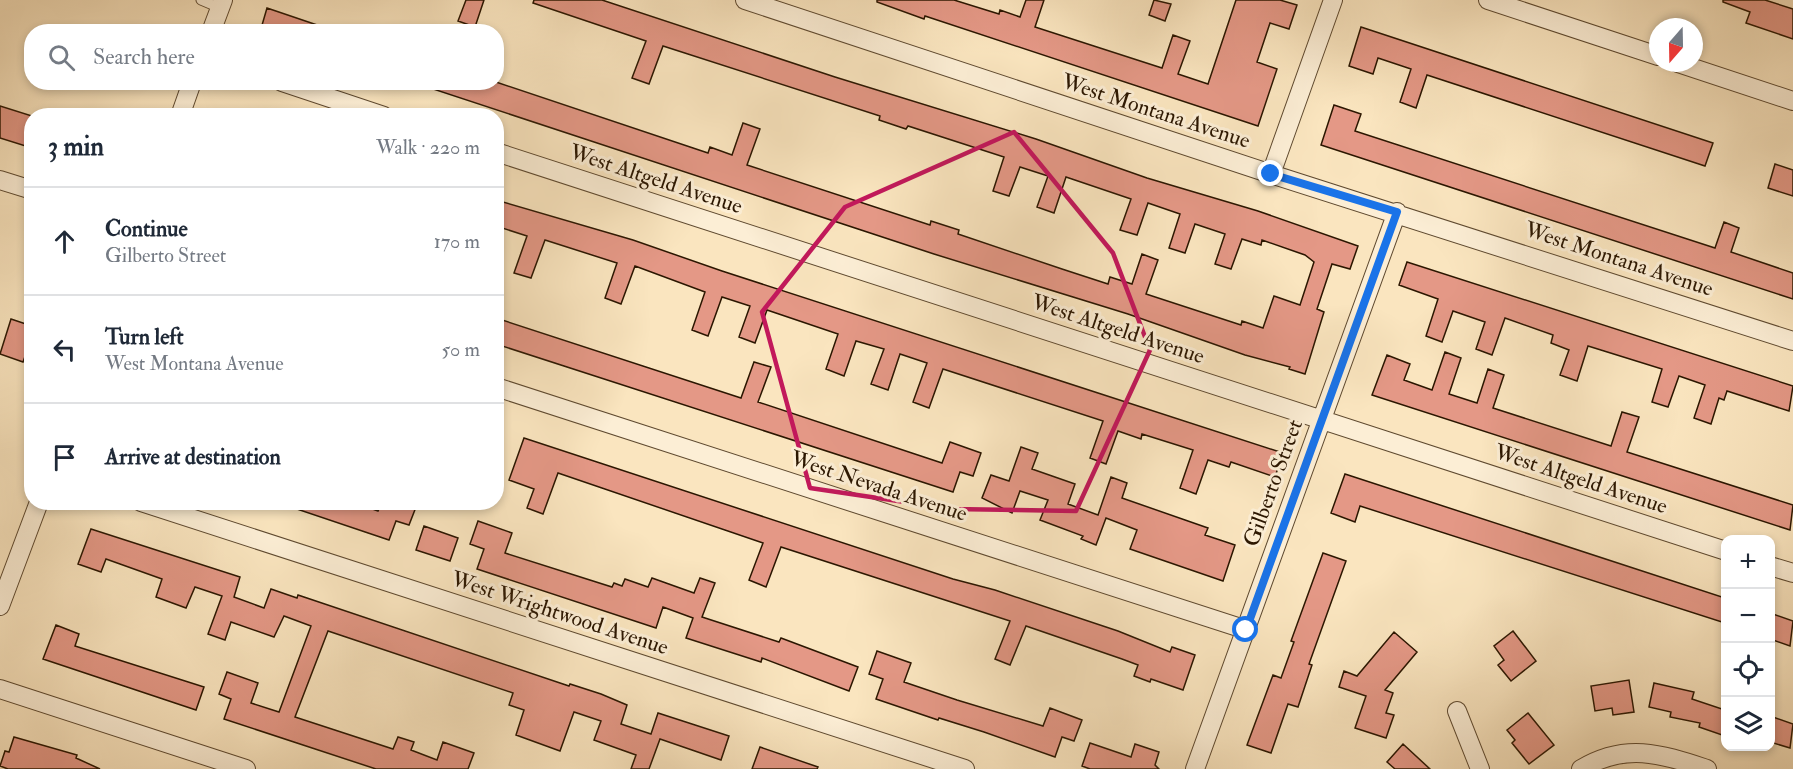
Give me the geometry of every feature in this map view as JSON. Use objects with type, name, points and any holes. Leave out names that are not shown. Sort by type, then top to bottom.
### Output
[{"type":"street","name":"West Montana Avenue","points":[[745,0],[1271,174],[1397,212],[1793,341]]},
{"type":"street","points":[[1271,174],[1333,0]]},
{"type":"street","points":[[1488,0],[1649,53]]},
{"type":"street","points":[[214,24],[221,4]]},
{"type":"street","points":[[1703,71],[1793,101]]},
{"type":"street","points":[[183,108],[189,90]]},
{"type":"street","points":[[306,90],[360,108]]},
{"type":"street","name":"West Altgeld Avenue","points":[[504,155],[1721,550]]},
{"type":"street","points":[[0,180],[24,188]]},
{"type":"street","name":"Gilberto Street","points":[[1195,769],[1397,212]]},
{"type":"street","name":"West Nevada Avenue","points":[[504,390],[1246,630]]},
{"type":"street","points":[[0,606],[36,510]]},
{"type":"street","name":"West Wrightwood Avenue","points":[[166,510],[965,769]]},
{"type":"street","points":[[1775,568],[1793,573]]},
{"type":"street","points":[[0,689],[246,769]]},
{"type":"street","points":[[1457,711],[1480,769]]},
{"type":"street","points":[[1581,769],[1600,757],[1632,752],[1668,756],[1707,769]]},
{"type":"lane","points":[[201,0],[221,4]]},
{"type":"highlighted area","points":[[1014,132],[1113,253],[1150,350],[1076,511],[952,509],[810,488],[762,312],[845,207]]},
{"type":"building","points":[[466,0],[484,0],[476,24],[458,21]]},
{"type":"building","points":[[534,0],[602,0],[835,77],[1036,139],[1147,178],[1258,211],[1358,246],[1350,269],[1332,264],[1317,309],[1324,312],[1305,374],[1289,369],[1290,367],[1245,355],[1128,314],[934,254],[504,112],[504,108],[491,108],[436,90],[504,90],[504,85],[708,153],[710,147],[732,155],[743,123],[760,129],[747,165],[930,225],[931,221],[959,230],[958,234],[1062,269],[1108,284],[1110,277],[1132,284],[1142,254],[1158,260],[1146,294],[1241,325],[1242,321],[1263,328],[1274,296],[1300,305],[1314,262],[1305,255],[1262,240],[1261,245],[1242,239],[1231,269],[1215,264],[1225,234],[1195,224],[1185,253],[1169,248],[1180,214],[1148,203],[1137,235],[1120,230],[1131,199],[1066,177],[1054,213],[1037,207],[1048,176],[1020,167],[1009,196],[993,191],[1004,157],[908,126],[906,129],[879,120],[880,116],[663,46],[649,84],[632,78],[646,41],[533,3]]},
{"type":"building","points":[[877,0],[954,0],[999,14],[1000,10],[1020,17],[1026,0],[1044,0],[1035,27],[1162,68],[1173,35],[1190,41],[1178,74],[1208,84],[1236,0],[1280,0],[1297,5],[1289,29],[1270,23],[1257,62],[1277,69],[1258,126],[925,16],[924,19],[877,2]]},
{"type":"building","points":[[1154,0],[1171,4],[1165,21],[1149,15]]},
{"type":"building","points":[[1723,0],[1765,0],[1793,9],[1793,39],[1746,23],[1750,12],[1723,2]]},
{"type":"building","points":[[267,8],[314,24],[262,24]]},
{"type":"building","points":[[1361,27],[1713,143],[1705,166],[1427,75],[1416,108],[1400,102],[1411,69],[1378,58],[1373,74],[1349,66]]},
{"type":"building","points":[[1334,105],[1361,114],[1355,131],[1715,248],[1724,222],[1739,228],[1731,252],[1793,273],[1793,299],[1321,145]]},
{"type":"building","points":[[0,106],[24,114],[24,146],[0,138]]},
{"type":"building","points":[[1775,164],[1793,170],[1793,196],[1768,188]]},
{"type":"building","points":[[504,202],[633,240],[1283,453],[1275,477],[1231,462],[1229,467],[1208,460],[1196,494],[1180,488],[1193,450],[1142,434],[1141,439],[1118,431],[1106,464],[1090,458],[1103,421],[943,369],[929,408],[913,402],[927,363],[900,354],[888,390],[871,384],[884,349],[856,341],[844,376],[826,369],[838,334],[767,310],[755,343],[739,337],[750,306],[722,297],[708,336],[692,330],[705,292],[635,266],[621,304],[605,298],[617,263],[545,240],[531,278],[514,273],[527,236],[504,229]]},
{"type":"building","points":[[1407,262],[1793,386],[1789,411],[1727,391],[1724,400],[1719,398],[1711,424],[1694,418],[1705,385],[1679,376],[1668,407],[1652,402],[1662,369],[1588,346],[1577,381],[1560,375],[1569,350],[1551,343],[1553,335],[1505,318],[1492,355],[1476,349],[1485,322],[1453,311],[1442,342],[1426,336],[1438,299],[1399,285]]},
{"type":"building","points":[[11,319],[24,323],[23,362],[0,354]]},
{"type":"building","points":[[504,321],[741,398],[754,362],[771,367],[758,402],[942,463],[950,442],[981,453],[973,476],[960,472],[953,492],[504,347]]},
{"type":"building","points":[[1445,352],[1461,358],[1449,394],[1477,403],[1488,369],[1504,375],[1493,408],[1611,446],[1622,412],[1639,417],[1627,452],[1793,505],[1790,530],[1372,395],[1387,355],[1410,364],[1404,380],[1432,390]]},
{"type":"building","points":[[524,438],[953,579],[995,590],[1118,631],[1170,652],[1172,647],[1195,655],[1183,690],[1134,676],[1138,665],[1026,626],[1010,665],[995,659],[1010,621],[781,547],[766,587],[749,580],[763,543],[558,473],[543,514],[527,508],[534,489],[509,480]]},
{"type":"building","points":[[1021,447],[1038,453],[1032,469],[1075,484],[1068,504],[1098,515],[1111,477],[1127,483],[1122,498],[1208,528],[1205,535],[1235,545],[1223,581],[1130,549],[1137,530],[1106,518],[1096,545],[1081,539],[1083,536],[1040,520],[1048,500],[1020,491],[1012,513],[982,498],[991,475],[1009,481]]},
{"type":"building","points":[[1345,474],[1721,597],[1721,622],[1360,506],[1355,522],[1331,513]]},
{"type":"building","points":[[300,510],[415,510],[409,525],[396,521],[389,540]]},
{"type":"building","points":[[478,521],[512,533],[505,553],[612,587],[614,583],[622,586],[625,579],[648,587],[652,578],[694,593],[700,578],[715,583],[702,617],[779,642],[781,638],[858,667],[849,691],[762,658],[761,662],[686,638],[693,618],[663,607],[656,628],[477,569],[484,549],[470,544]]},
{"type":"building","points":[[424,526],[458,538],[450,561],[416,550]]},
{"type":"building","points":[[91,529],[240,577],[234,597],[264,608],[271,589],[297,598],[298,595],[569,686],[570,684],[601,694],[627,705],[621,724],[651,734],[658,713],[729,736],[721,760],[660,739],[649,769],[631,769],[636,755],[594,740],[601,721],[574,712],[560,751],[516,735],[524,710],[509,705],[513,693],[328,631],[295,717],[393,749],[398,737],[414,742],[411,750],[437,760],[443,742],[474,753],[468,769],[376,769],[224,719],[231,699],[219,694],[227,672],[258,683],[251,703],[279,712],[311,626],[284,616],[274,637],[231,622],[225,640],[208,634],[222,596],[195,587],[186,608],[156,597],[162,579],[106,559],[101,572],[78,564]]},
{"type":"building","points":[[1323,553],[1346,561],[1309,664],[1312,665],[1298,707],[1288,704],[1271,753],[1247,745],[1273,675],[1281,678],[1294,642],[1291,641]]},
{"type":"building","points":[[1775,615],[1793,621],[1790,646],[1775,641]]},
{"type":"building","points":[[56,625],[79,634],[75,646],[204,687],[196,710],[43,659]]},
{"type":"building","points":[[1513,631],[1536,661],[1511,681],[1498,665],[1504,660],[1494,646]]},
{"type":"building","points":[[1394,632],[1417,652],[1385,690],[1393,693],[1386,713],[1394,715],[1386,738],[1355,728],[1366,696],[1339,687],[1344,671],[1357,676]]},
{"type":"building","points":[[877,651],[911,663],[904,682],[957,700],[1043,726],[1050,708],[1082,720],[1074,741],[1062,737],[1055,757],[984,732],[939,718],[938,720],[876,699],[883,679],[869,674]]},
{"type":"building","points":[[1629,680],[1634,712],[1613,715],[1612,708],[1595,711],[1591,686]]},
{"type":"building","points":[[1654,683],[1694,692],[1692,699],[1721,709],[1721,735],[1699,727],[1700,723],[1670,717],[1671,712],[1649,707]]},
{"type":"building","points":[[1528,713],[1554,745],[1529,764],[1512,743],[1515,740],[1507,730]]},
{"type":"building","points":[[1775,718],[1793,724],[1790,748],[1775,744]]},
{"type":"building","points":[[14,737],[77,755],[76,758],[100,769],[8,769],[0,766],[5,751],[9,752]]},
{"type":"building","points":[[1090,743],[1131,757],[1135,744],[1159,752],[1155,765],[1159,769],[1090,769],[1082,766]]},
{"type":"building","points":[[1403,744],[1430,769],[1395,769],[1387,762]]},
{"type":"building","points":[[760,747],[818,767],[817,769],[752,769]]},
{"type":"route","points":[[1246,630],[1397,212],[1271,174]]}]
